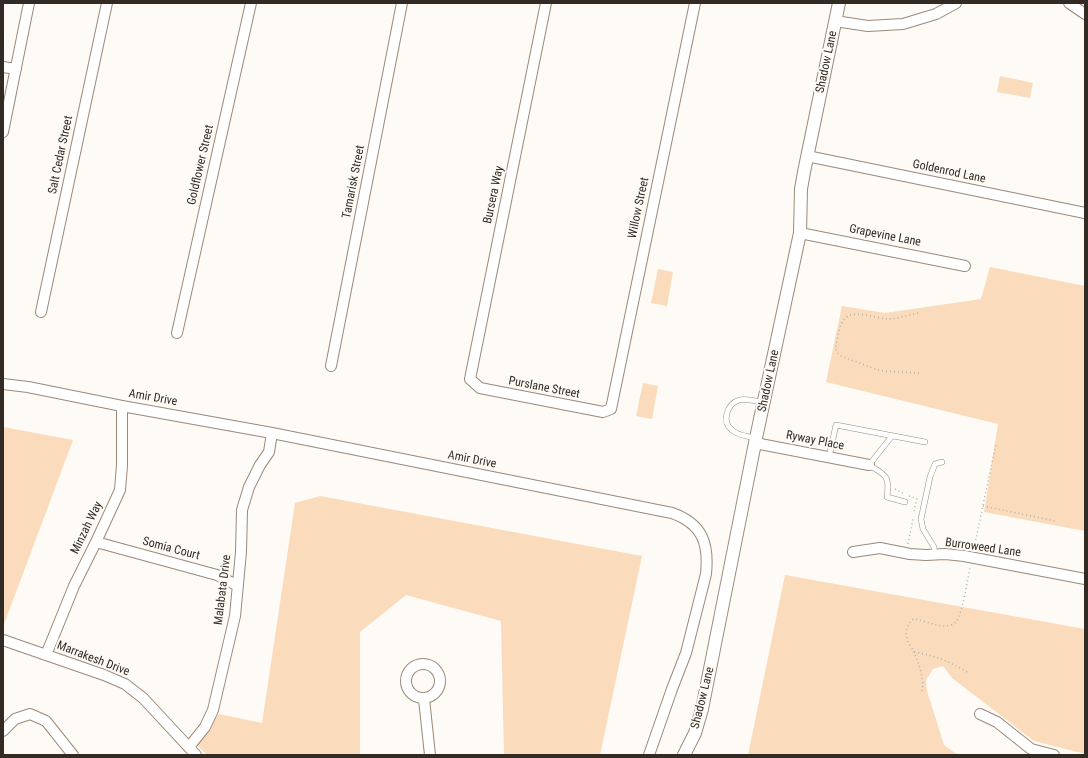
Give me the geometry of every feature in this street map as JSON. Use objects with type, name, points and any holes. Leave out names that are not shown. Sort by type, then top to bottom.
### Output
[{"type":"street","points":[[3,132],[29,3]]},
{"type":"street","name":"Salt Cedar Street","points":[[41,312],[107,3]]},
{"type":"street","name":"Goldflower Street","points":[[177,333],[251,3]]},
{"type":"street","name":"Tamarisk Street","points":[[331,366],[402,3]]},
{"type":"street","name":"Bursera Way","points":[[480,388],[470,379],[546,3]]},
{"type":"street","name":"Willow Street","points":[[603,412],[611,409],[695,3]]},
{"type":"street","name":"Shadow Lane","points":[[684,755],[695,733],[702,709],[756,440],[800,233],[802,189],[807,156],[839,3]]},
{"type":"street","points":[[836,21],[868,26],[903,24],[936,14],[956,3]]},
{"type":"street","points":[[1069,3],[1085,14]]},
{"type":"street","points":[[3,67],[16,69]]},
{"type":"street","name":"Goldenrod Lane","points":[[807,156],[1085,213]]},
{"type":"street","name":"Grapevine Lane","points":[[800,233],[965,266]]},
{"type":"street","name":"Amir Drive","points":[[3,384],[28,387],[122,406],[272,433],[672,513],[682,517],[696,527],[705,543],[707,552],[706,574],[686,653],[649,755]]},
{"type":"street","name":"Purslane Street","points":[[480,388],[603,412]]},
{"type":"street","name":"Minzah Way","points":[[46,655],[74,586],[120,490],[122,465],[122,406]]},
{"type":"street","name":"Malabata Drive","points":[[192,751],[213,710],[235,616],[241,552],[242,510],[249,487],[260,465],[269,452],[272,433]]},
{"type":"street","name":"Ryway Place","points":[[756,440],[869,465]]},
{"type":"street","name":"Somia Court","points":[[96,542],[217,575],[238,586]]},
{"type":"street","name":"Burroweed Lane","points":[[853,552],[880,548],[926,555],[945,554],[972,557],[1085,578]]},
{"type":"street","name":"Marrakesh Drive","points":[[3,640],[104,675],[125,684],[143,698],[192,751]]},
{"type":"street","points":[[424,699],[430,755]]},
{"type":"street","points":[[3,732],[15,719],[30,714],[46,720],[73,755]]},
{"type":"street","points":[[980,714],[997,722],[1031,749],[1054,755]]},
{"type":"lane","points":[[756,440],[737,434],[731,430],[727,425],[726,419],[729,408],[734,402],[744,399],[764,403]]},
{"type":"lane","points":[[829,457],[836,425],[925,442]]},
{"type":"lane","points":[[892,436],[869,465],[883,474],[887,480],[887,497],[905,502]]},
{"type":"lane","points":[[935,555],[934,547],[921,519],[930,477],[935,464],[942,462]]},
{"type":"path","points":[[918,313],[892,319],[860,314],[848,317],[841,325],[836,343],[836,349],[837,353],[841,356],[875,369],[919,373]]},
{"type":"path","points":[[922,691],[921,673],[914,652],[907,639],[908,624],[914,619],[949,626],[956,622],[959,618],[996,444]]},
{"type":"path","points":[[888,486],[917,499],[906,553]]},
{"type":"path","points":[[983,506],[1055,521]]},
{"type":"path","points":[[914,652],[946,660],[967,672]]},
{"type":"shaded area","points":[[1000,76],[1033,83],[1030,98],[997,92]]},
{"type":"shaded area","points":[[990,267],[1085,286],[1085,531],[984,512],[998,424],[826,382],[842,306],[885,313],[981,299]]},
{"type":"shaded area","points":[[658,269],[673,272],[667,306],[651,303]]},
{"type":"shaded area","points":[[643,383],[658,386],[652,419],[636,416]]},
{"type":"shaded area","points":[[3,427],[73,440],[3,627]]},
{"type":"shaded area","points":[[320,496],[642,556],[600,755],[504,755],[501,621],[406,595],[360,632],[360,755],[207,755],[196,744],[219,714],[262,723],[295,503]]},
{"type":"shaded area","points":[[785,575],[1085,629],[1085,754],[1034,741],[952,678],[943,666],[933,669],[926,680],[927,691],[944,745],[958,755],[748,755]]}]
